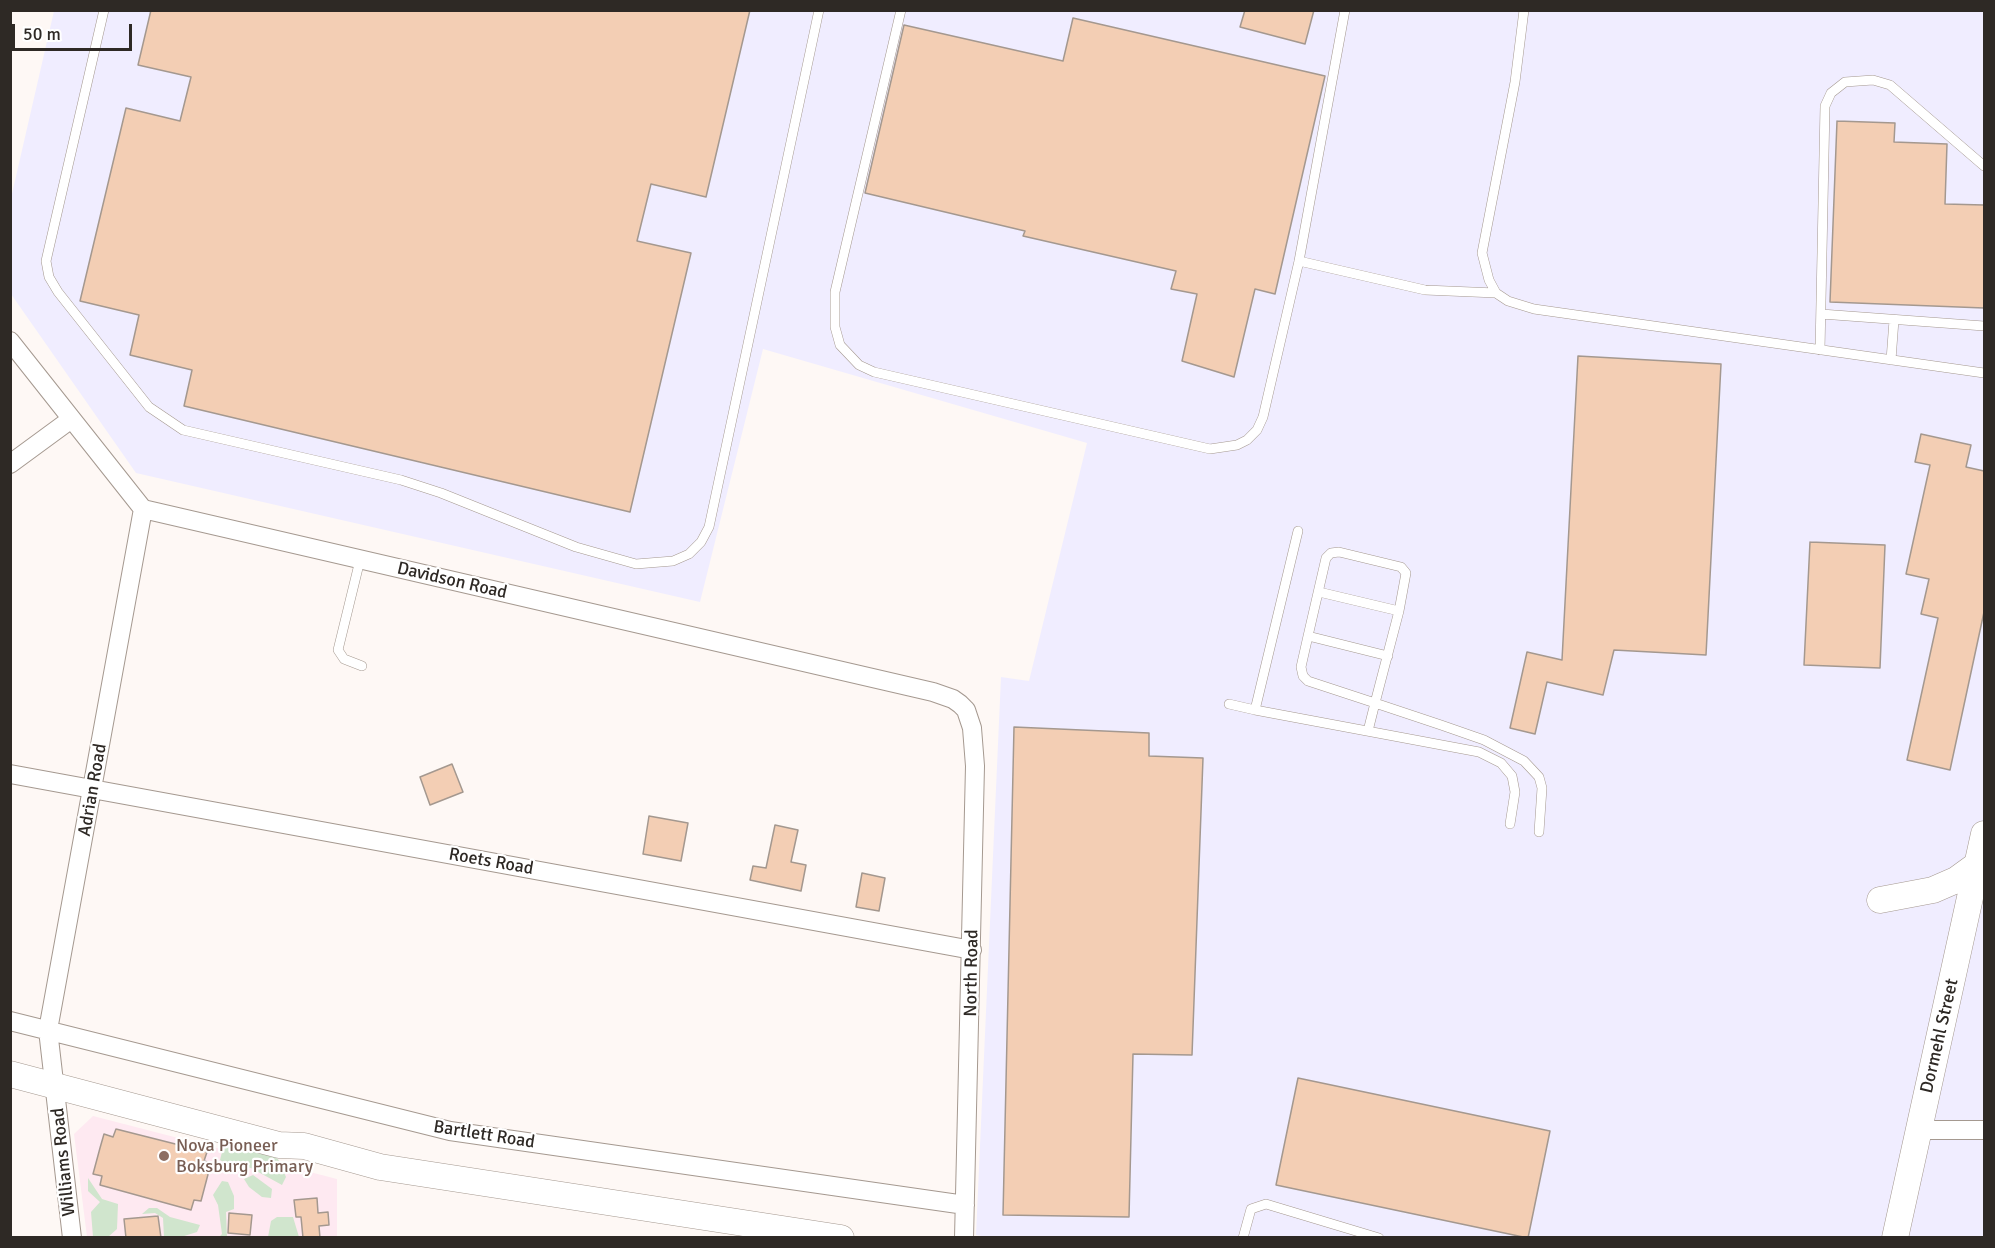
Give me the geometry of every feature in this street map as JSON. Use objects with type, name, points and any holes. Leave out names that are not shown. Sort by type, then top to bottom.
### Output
[{"type":"street","points":[[10,341],[70,420],[143,509]]},
{"type":"street","points":[[10,464],[70,420]]},
{"type":"street","name":"Davidson Road","points":[[143,509],[933,693],[953,699],[966,710]]},
{"type":"street","name":"Adrian Road","points":[[56,1079],[48,1030],[143,509]]},
{"type":"street","name":"North Road","points":[[964,1238],[975,766],[974,737],[966,710]]},
{"type":"street","name":"Roets Road","points":[[10,774],[972,950]]},
{"type":"street","name":"Dormehl Street","points":[[1895,1238],[1984,834]]},
{"type":"street","points":[[1880,900],[1933,891],[1956,880],[1978,864]]},
{"type":"street","name":"Bartlett Road","points":[[10,1021],[450,1131],[966,1205]]},
{"type":"street","points":[[10,1061],[56,1079],[279,1145],[304,1146],[407,1172],[841,1238]]},
{"type":"street","points":[[10,1074],[56,1079]]},
{"type":"street","name":"Williams Road","points":[[56,1079],[72,1238]]},
{"type":"street","points":[[1918,1130],[1984,1130]]},
{"type":"lane","points":[[104,10],[46,261],[49,277],[58,292],[148,407],[183,430],[401,480],[441,493],[576,547],[636,564],[665,563],[689,555],[701,542],[708,527],[819,10]]},
{"type":"lane","points":[[901,10],[835,292],[835,327],[840,345],[859,365],[874,372],[1210,449],[1237,445],[1257,430],[1263,417],[1299,261],[1345,10]]},
{"type":"lane","points":[[1524,10],[1515,82],[1482,253],[1489,280],[1497,293],[1508,301],[1534,309],[1984,373]]},
{"type":"lane","points":[[1820,350],[1825,106],[1831,93],[1845,82],[1874,80],[1890,85],[1984,166]]},
{"type":"lane","points":[[1299,261],[1425,290],[1497,293]]},
{"type":"lane","points":[[1821,314],[1984,326]]},
{"type":"lane","points":[[1891,360],[1894,320]]},
{"type":"lane","points":[[1256,710],[1298,531]]},
{"type":"lane","points":[[1368,731],[1375,703],[1388,657],[1406,583],[1406,573],[1401,567],[1339,552],[1331,553],[1326,558],[1318,592],[1302,667],[1303,676],[1308,681],[1375,703],[1484,740],[1524,761],[1539,777],[1542,788],[1539,832]]},
{"type":"lane","points":[[360,560],[338,650],[344,659],[362,666]]},
{"type":"lane","points":[[1318,592],[1399,611]]},
{"type":"lane","points":[[1308,636],[1388,657]]},
{"type":"lane","points":[[1229,704],[1479,752],[1501,763],[1512,777],[1515,792],[1510,824]]},
{"type":"lane","points":[[1243,1238],[1251,1209],[1266,1204],[1379,1238]]},
{"type":"shaded area","points":[[54,11],[1984,11],[1984,1237],[993,1238],[976,1235],[1001,677],[1029,681],[1087,443],[763,349],[700,602],[136,473],[11,294],[11,198]]},
{"type":"shaded area","name":"Nova Pioneer Boksburg Primary","points":[[93,1116],[337,1179],[337,1237],[87,1237],[74,1134]]},
{"type":"green space","points":[[232,1138],[278,1159],[286,1177],[282,1185],[251,1168],[229,1165],[220,1160],[224,1144]]},
{"type":"green space","points":[[253,1175],[272,1189],[271,1198],[262,1197],[249,1187],[244,1179]]},
{"type":"green space","points":[[88,1178],[102,1199],[118,1204],[117,1229],[108,1237],[93,1237],[91,1212],[100,1202],[88,1191]]},
{"type":"green space","points":[[222,1181],[228,1182],[234,1196],[234,1209],[226,1212],[227,1237],[219,1237],[222,1234],[218,1205],[213,1195]]},
{"type":"green space","points":[[149,1208],[157,1208],[170,1217],[200,1225],[197,1232],[181,1237],[164,1237],[163,1218],[155,1213],[142,1214]]},
{"type":"green space","points":[[277,1217],[293,1217],[299,1237],[268,1237],[271,1221]]},
{"type":"building","points":[[151,10],[750,10],[706,197],[651,184],[637,241],[691,253],[630,512],[184,406],[192,370],[130,355],[139,315],[80,301],[126,108],[180,121],[191,77],[138,65]]},
{"type":"building","points":[[1245,10],[1314,10],[1305,44],[1240,27]]},
{"type":"building","points":[[1073,18],[1325,76],[1275,294],[1255,289],[1234,377],[1182,361],[1197,294],[1171,289],[1176,271],[1023,236],[1025,231],[865,193],[904,25],[1063,61]]},
{"type":"building","points":[[1837,121],[1895,123],[1894,142],[1947,144],[1945,204],[1984,205],[1984,308],[1830,302]]},
{"type":"building","points":[[1578,356],[1721,364],[1706,655],[1614,650],[1603,695],[1547,682],[1535,734],[1510,728],[1527,652],[1562,660]]},
{"type":"building","points":[[1921,434],[1971,445],[1966,467],[1984,471],[1984,612],[1950,770],[1907,760],[1938,618],[1921,614],[1929,579],[1906,574],[1930,465],[1915,462]]},
{"type":"building","points":[[1810,542],[1885,545],[1880,668],[1804,665]]},
{"type":"building","points":[[1014,727],[1149,733],[1149,756],[1203,758],[1192,1055],[1133,1054],[1129,1217],[1003,1215]]},
{"type":"building","points":[[452,764],[463,792],[430,805],[420,777]]},
{"type":"building","points":[[649,816],[688,823],[681,861],[643,854]]},
{"type":"building","points":[[775,825],[798,830],[791,862],[806,865],[801,891],[750,880],[753,866],[766,868]]},
{"type":"building","points":[[862,873],[885,878],[879,911],[856,907]]},
{"type":"building","points":[[1298,1078],[1550,1131],[1528,1238],[1276,1185]]},
{"type":"building","points":[[116,1129],[207,1152],[204,1161],[211,1163],[201,1201],[194,1200],[191,1210],[100,1185],[102,1176],[93,1174],[104,1134],[113,1137]]},
{"type":"building","points":[[317,1198],[318,1213],[328,1212],[329,1225],[319,1226],[320,1238],[303,1238],[301,1217],[296,1217],[294,1200]]},
{"type":"building","points":[[229,1213],[252,1215],[250,1235],[228,1233]]},
{"type":"building","points":[[158,1216],[161,1238],[126,1238],[124,1219]]},
{"type":"place","name":"Nova Pioneer Boksburg Primary","points":[[164,1156]]}]
